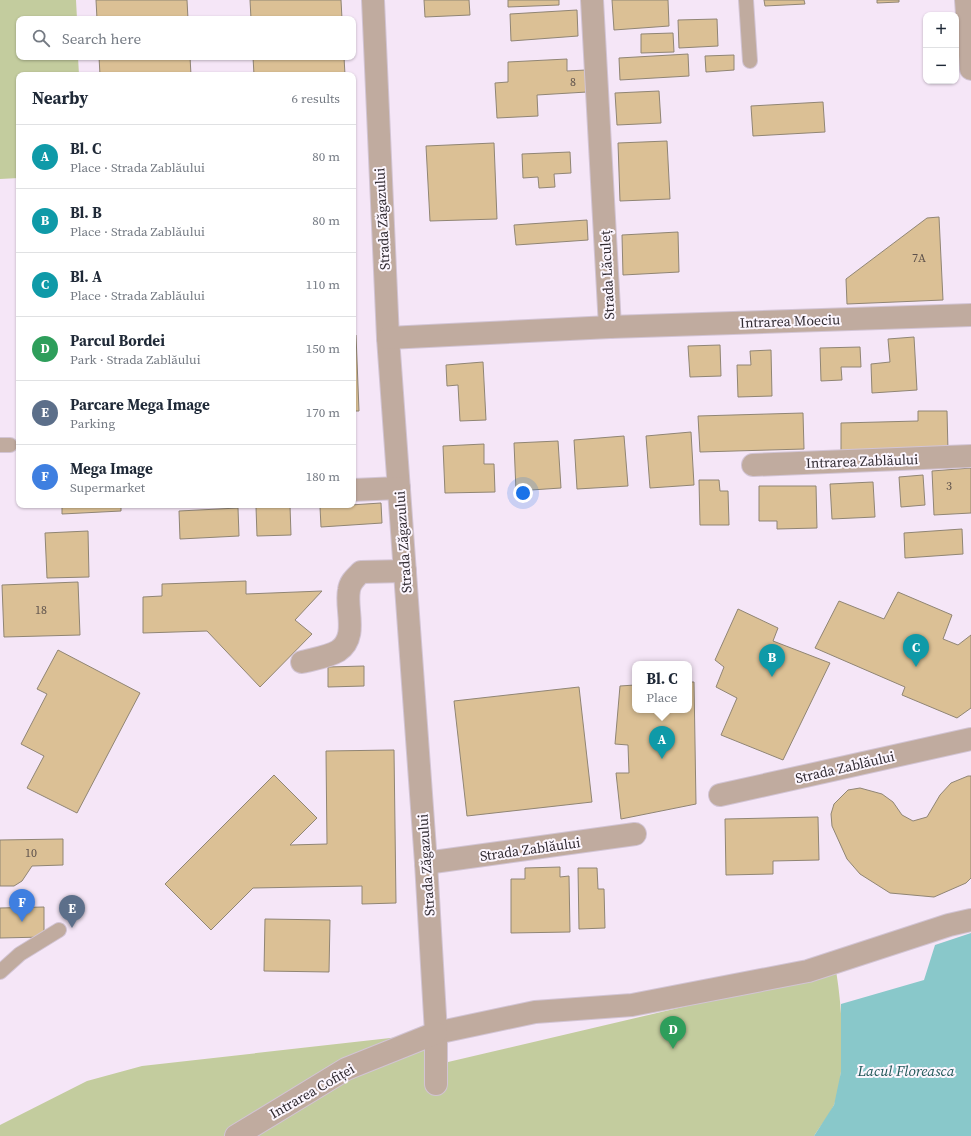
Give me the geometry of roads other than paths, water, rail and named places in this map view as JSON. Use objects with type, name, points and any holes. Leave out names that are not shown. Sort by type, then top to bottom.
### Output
[{"type":"street","name":"Strada Zăgazului","points":[[373,0],[388,338],[426,863],[436,1033],[436,1084]]},
{"type":"street","name":"Strada Lăculeț","points":[[388,338],[610,328],[592,0]]},
{"type":"street","points":[[966,0],[971,69]]},
{"type":"street","name":"Intrarea Moeciu","points":[[610,328],[971,315]]},
{"type":"street","name":"Intrarea Zablăului","points":[[753,465],[971,456]]},
{"type":"street","points":[[356,490],[399,488]]},
{"type":"street","points":[[302,662],[338,651],[346,640],[350,630],[348,590],[352,581],[361,572],[405,571]]},
{"type":"street","name":"Strada Zablăului","points":[[720,795],[971,738]]},
{"type":"street","name":"Strada Zablăului","points":[[426,863],[635,834]]},
{"type":"street","name":"Intrarea Cofiței","points":[[236,1136],[346,1069],[436,1033],[535,1012],[632,1005],[808,971],[949,925],[971,920]]},
{"type":"lane","points":[[746,0],[750,61]]},
{"type":"lane","points":[[0,972],[20,954],[59,930]]},
{"type":"water","name":"Lacul Floreasca","points":[[971,933],[971,1136],[814,1136],[834,1105],[841,1072],[841,1004],[924,980],[935,945]]},
{"type":"place","name":"Bl. A","points":[[916,667]]},
{"type":"place","name":"Bl. B","points":[[772,677]]},
{"type":"place","name":"Bl. C","points":[[662,759]]},
{"type":"place","name":"Mega Image","points":[[22,922]]},
{"type":"place","name":"Parcare Mega Image","points":[[72,928]]},
{"type":"place","name":"Parcul Bordei","points":[[673,1049]]}]
